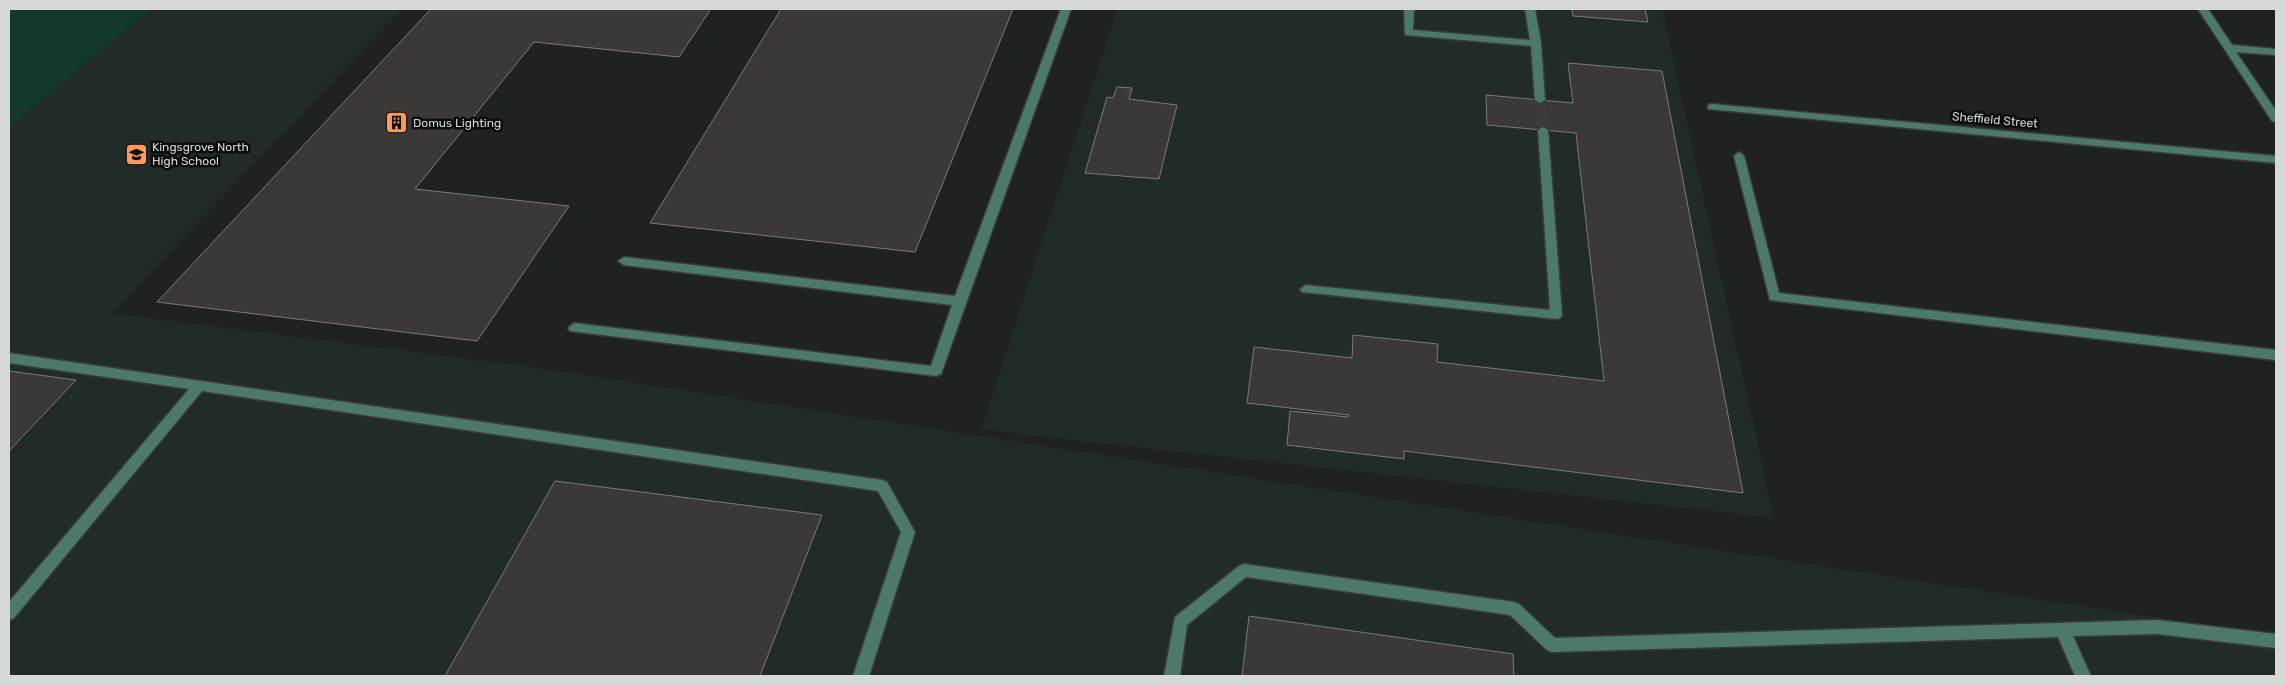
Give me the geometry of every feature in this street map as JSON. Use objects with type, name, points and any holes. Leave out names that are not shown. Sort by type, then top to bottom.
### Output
[{"type":"street","points":[[574,328],[936,371],[959,300],[1066,9]]},
{"type":"street","points":[[1409,9],[1408,34],[1536,43]]},
{"type":"street","points":[[1530,9],[1536,43],[1540,100]]},
{"type":"street","points":[[2203,9],[2276,119]]},
{"type":"street","points":[[2230,48],[2276,52]]},
{"type":"street","name":"Sheffield Street","points":[[1712,107],[2276,160]]},
{"type":"street","points":[[1306,289],[1556,314],[1542,130]]},
{"type":"street","points":[[1739,156],[1774,297],[2276,355]]},
{"type":"street","points":[[624,261],[959,300]]},
{"type":"street","points":[[9,358],[882,486],[908,532],[862,676]]},
{"type":"street","points":[[9,613],[199,386]]},
{"type":"street","points":[[1172,676],[1180,622],[1244,570],[1514,609],[1552,645],[2157,627],[2276,640]]},
{"type":"street","points":[[2063,630],[2083,676]]},
{"type":"shaded area","points":[[9,9],[402,9],[112,313],[534,367],[2276,636],[2276,676],[9,676]]},
{"type":"shaded area","points":[[1117,9],[1662,9],[1774,518],[981,430]]},
{"type":"green space","points":[[9,9],[151,9],[9,127]]},
{"type":"building","name":"Domus Lighting","points":[[431,9],[711,9],[679,57],[534,42],[415,189],[569,206],[477,341],[157,302]]},
{"type":"building","points":[[781,9],[1013,9],[915,252],[650,223]]},
{"type":"building","points":[[1572,9],[1645,9],[1648,22],[1573,16]]},
{"type":"building","points":[[1568,63],[1662,71],[1743,493],[1404,451],[1404,459],[1287,445],[1290,411],[1348,417],[1349,415],[1247,403],[1254,347],[1352,358],[1353,335],[1438,344],[1437,362],[1604,381],[1576,133],[1487,125],[1486,95],[1573,103]]},
{"type":"building","points":[[1117,87],[1132,88],[1129,99],[1177,105],[1159,179],[1085,173],[1107,97],[1113,98]]},
{"type":"building","points":[[9,371],[76,380],[9,451]]},
{"type":"building","points":[[555,481],[822,515],[760,676],[445,676]]},
{"type":"building","points":[[1249,616],[1513,654],[1514,676],[1242,676]]},
{"type":"tunnel","points":[[1540,100],[1543,130]]},
{"type":"place","name":"Domus Lighting","points":[[397,123]]},
{"type":"place","name":"Kingsgrove North High School","points":[[136,154]]}]
